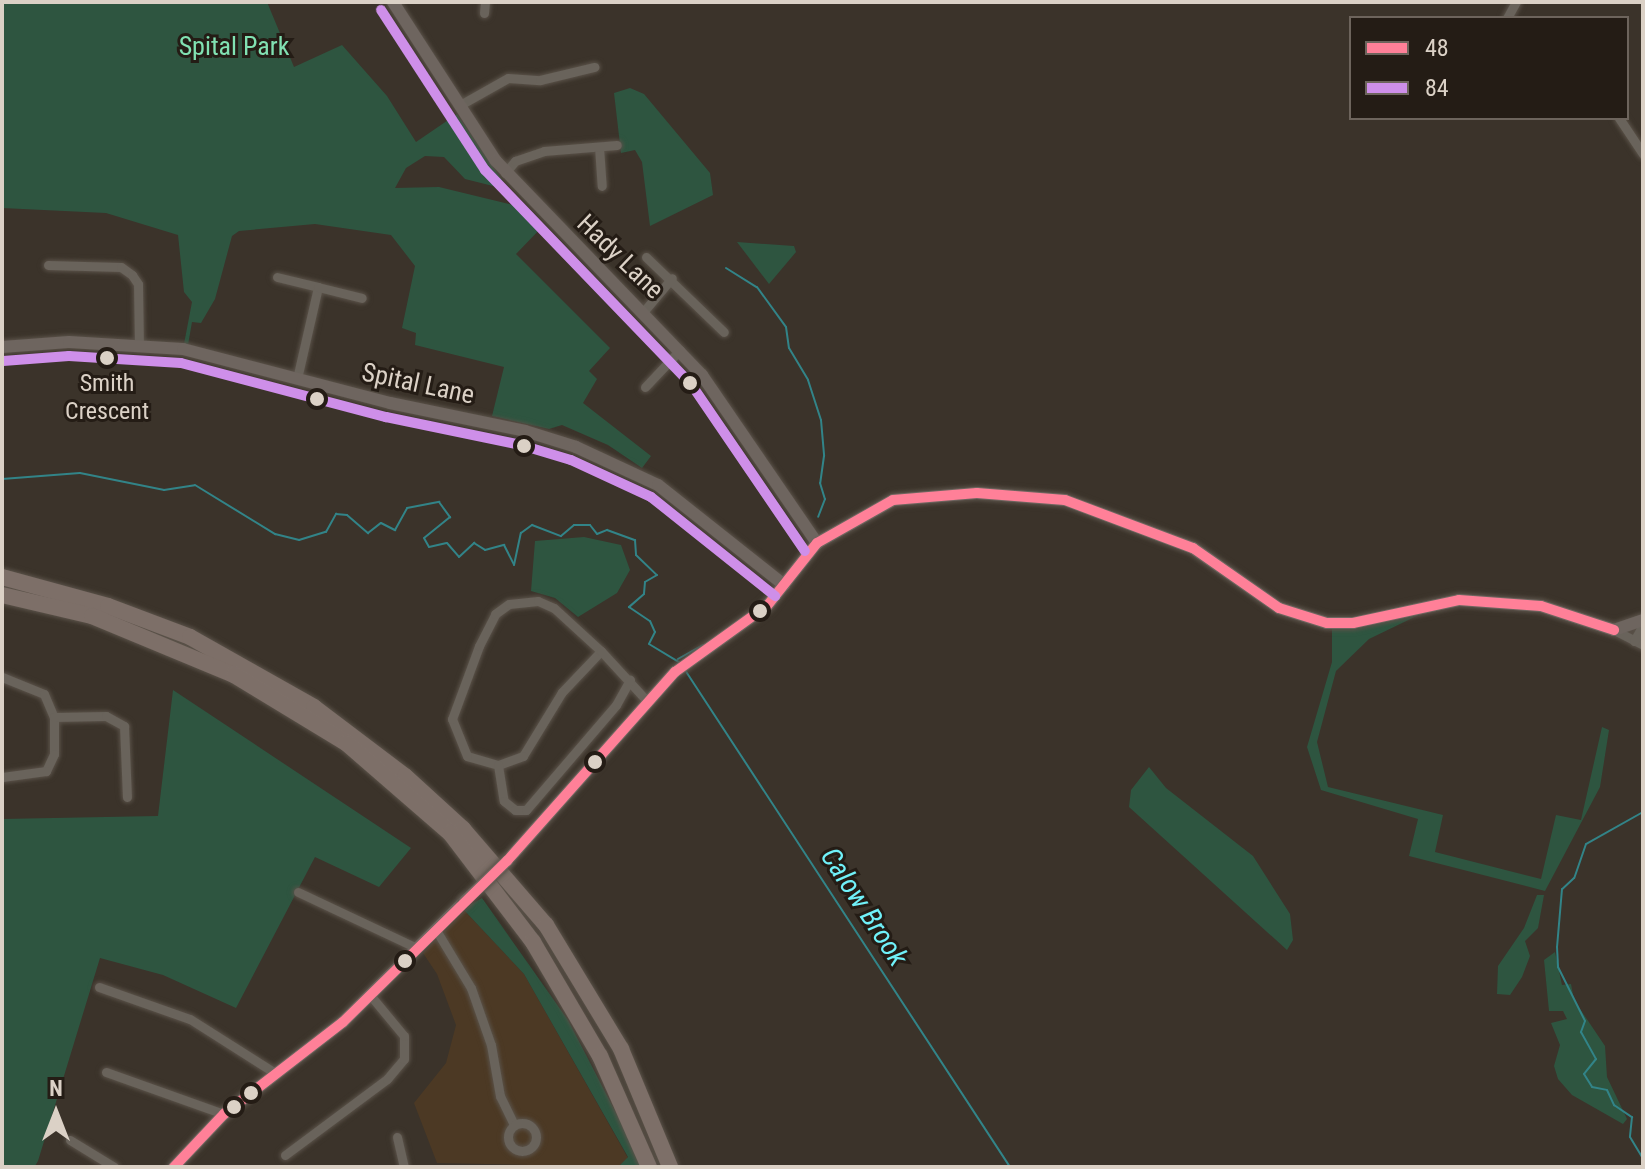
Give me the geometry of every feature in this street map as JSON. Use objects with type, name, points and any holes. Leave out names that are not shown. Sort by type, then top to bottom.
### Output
[{"type":"highway","points":[[2,577],[108,606],[190,637],[314,707],[405,776],[463,829],[554,937],[621,1049],[670,1167]]},
{"type":"highway","points":[[2,595],[92,616],[234,675],[346,743],[450,833],[533,942],[600,1056],[649,1167]]},
{"type":"street","name":"Hady Lane","points":[[393,2],[505,173],[680,350],[817,543]]},
{"type":"street","points":[[460,105],[508,78],[540,80],[594,67]]},
{"type":"street","points":[[1620,120],[1643,154]]},
{"type":"street","points":[[505,173],[515,161],[544,151],[617,145]]},
{"type":"street","points":[[599,147],[602,186]]},
{"type":"street","points":[[646,257],[672,278],[724,332]]},
{"type":"street","points":[[48,265],[121,267],[132,275],[138,284],[139,346]]},
{"type":"street","points":[[277,277],[362,298]]},
{"type":"street","points":[[644,311],[672,278]]},
{"type":"street","points":[[297,379],[318,287]]},
{"type":"street","name":"Spital Lane","points":[[2,347],[69,342],[187,350],[297,379],[492,422],[576,447],[658,485],[784,585]]},
{"type":"street","points":[[645,387],[680,350]]},
{"type":"street","points":[[174,1167],[224,1114],[370,995],[507,861],[646,700],[675,672],[743,628],[784,585],[817,543],[893,500],[977,493],[1043,497],[1088,507],[1193,548],[1297,616],[1353,623],[1459,600],[1541,606],[1614,630],[1638,643],[1643,622],[1614,630]]},
{"type":"street","points":[[601,651],[562,692],[523,756],[498,765],[467,756],[452,719],[495,614],[509,604],[538,601],[554,608],[601,651],[630,680],[646,700]]},
{"type":"street","points":[[2,677],[44,694],[54,717],[54,754],[46,771],[2,777]]},
{"type":"street","points":[[498,765],[504,801],[515,810],[526,810],[616,705],[630,680]]},
{"type":"street","points":[[54,717],[94,715],[118,721],[126,734],[123,783],[127,797]]},
{"type":"street","points":[[298,892],[417,948]]},
{"type":"street","points":[[436,930],[471,988],[491,1045],[500,1096],[514,1125]]},
{"type":"street","points":[[99,987],[190,1019],[275,1073]]},
{"type":"street","points":[[293,1153],[377,1087],[404,1059],[404,1036],[370,995]]},
{"type":"street","points":[[106,1072],[224,1114]]},
{"type":"street","points":[[397,1137],[395,1150],[404,1167]]},
{"type":"street","points":[[70,1140],[108,1156],[114,1167]]},
{"type":"shaded area","points":[[463,909],[524,974],[628,1158],[618,1167],[437,1163],[414,1103],[446,1063],[456,1025],[437,974],[423,953]]},
{"type":"green space","name":"Spital Park","points":[[2,2],[267,2],[294,67],[342,45],[387,96],[416,142],[457,114],[509,190],[465,179],[444,157],[425,156],[406,168],[395,188],[439,187],[529,209],[544,225],[516,254],[610,348],[589,371],[597,379],[583,403],[651,456],[642,468],[608,445],[562,425],[549,429],[492,416],[504,367],[415,345],[416,333],[402,328],[415,266],[391,235],[315,224],[239,231],[232,236],[215,299],[201,323],[192,322],[188,345],[184,344],[192,302],[184,292],[178,235],[106,213],[2,208]]},
{"type":"green space","points":[[630,88],[644,94],[710,173],[713,195],[650,226],[642,162],[635,150],[621,153],[614,93]]},
{"type":"green space","points":[[737,242],[794,246],[796,252],[769,284]]},
{"type":"green space","points":[[584,537],[621,545],[630,570],[617,593],[578,617],[555,598],[531,591],[535,541]]},
{"type":"green space","points":[[1429,610],[1369,639],[1336,671],[1317,742],[1328,787],[1443,815],[1435,852],[1541,879],[1556,815],[1581,820],[1602,727],[1609,730],[1600,787],[1545,891],[1409,856],[1418,819],[1321,790],[1307,747],[1332,662],[1332,629]]},
{"type":"green space","points":[[173,690],[411,848],[379,887],[315,857],[236,1008],[163,975],[100,958],[38,1161],[35,1166],[2,1167],[2,819],[158,816]]},
{"type":"green space","points":[[1149,767],[1166,788],[1253,856],[1290,914],[1293,940],[1287,950],[1129,807],[1131,790]]},
{"type":"green space","points":[[1537,895],[1544,895],[1538,928],[1525,941],[1530,956],[1522,977],[1510,995],[1497,994],[1498,966],[1524,928]]},
{"type":"green space","points":[[482,898],[568,1020],[644,1167],[618,1167],[628,1157],[524,974],[463,909]]},
{"type":"green space","points":[[1555,952],[1562,985],[1571,984],[1574,1000],[1605,1046],[1607,1077],[1627,1119],[1623,1124],[1572,1095],[1558,1079],[1554,1066],[1560,1045],[1551,1023],[1567,1019],[1563,1011],[1549,1011],[1544,960]]},
{"type":"waterway","points":[[726,268],[757,287],[786,327],[789,348],[808,380],[821,420],[824,456],[820,483],[825,499],[818,517]]},
{"type":"waterway","points":[[2,479],[80,473],[164,490],[195,485],[275,534],[299,540],[326,532],[336,514],[347,515],[368,533],[381,523],[395,530],[407,508],[439,502],[450,517],[424,538],[429,547],[447,543],[459,557],[474,543],[485,550],[504,545],[514,565],[521,533],[532,525],[561,536],[574,525],[590,525],[597,534],[607,530],[635,540],[636,555],[657,575],[645,582],[644,594],[629,607],[650,621],[655,632],[649,644],[679,662]]},
{"type":"waterway","points":[[678,659],[703,645]]},
{"type":"waterway","name":"Calow Brook","points":[[685,670],[1010,1167]]},
{"type":"waterway","points":[[1643,812],[1586,844],[1574,878],[1562,889],[1557,947],[1558,967],[1585,1021],[1581,1032],[1596,1059],[1584,1074],[1592,1087],[1607,1090],[1614,1105],[1632,1117],[1630,1137],[1643,1159]]},
{"type":"transit line","name":"84","points":[[381,10],[485,170],[691,384],[805,551]]},
{"type":"transit line","name":"84","points":[[3,361],[69,356],[181,363],[386,417],[521,445],[571,460],[651,497],[775,596]]},
{"type":"transit line","name":"48","points":[[174,1167],[224,1114],[343,1022],[507,861],[675,672],[767,606],[817,543],[893,500],[977,493],[1065,500],[1193,548],[1279,608],[1327,623],[1353,623],[1459,600],[1541,606],[1614,630]]},
{"type":"place","name":"Smith Crescent","points":[[107,358]]}]
